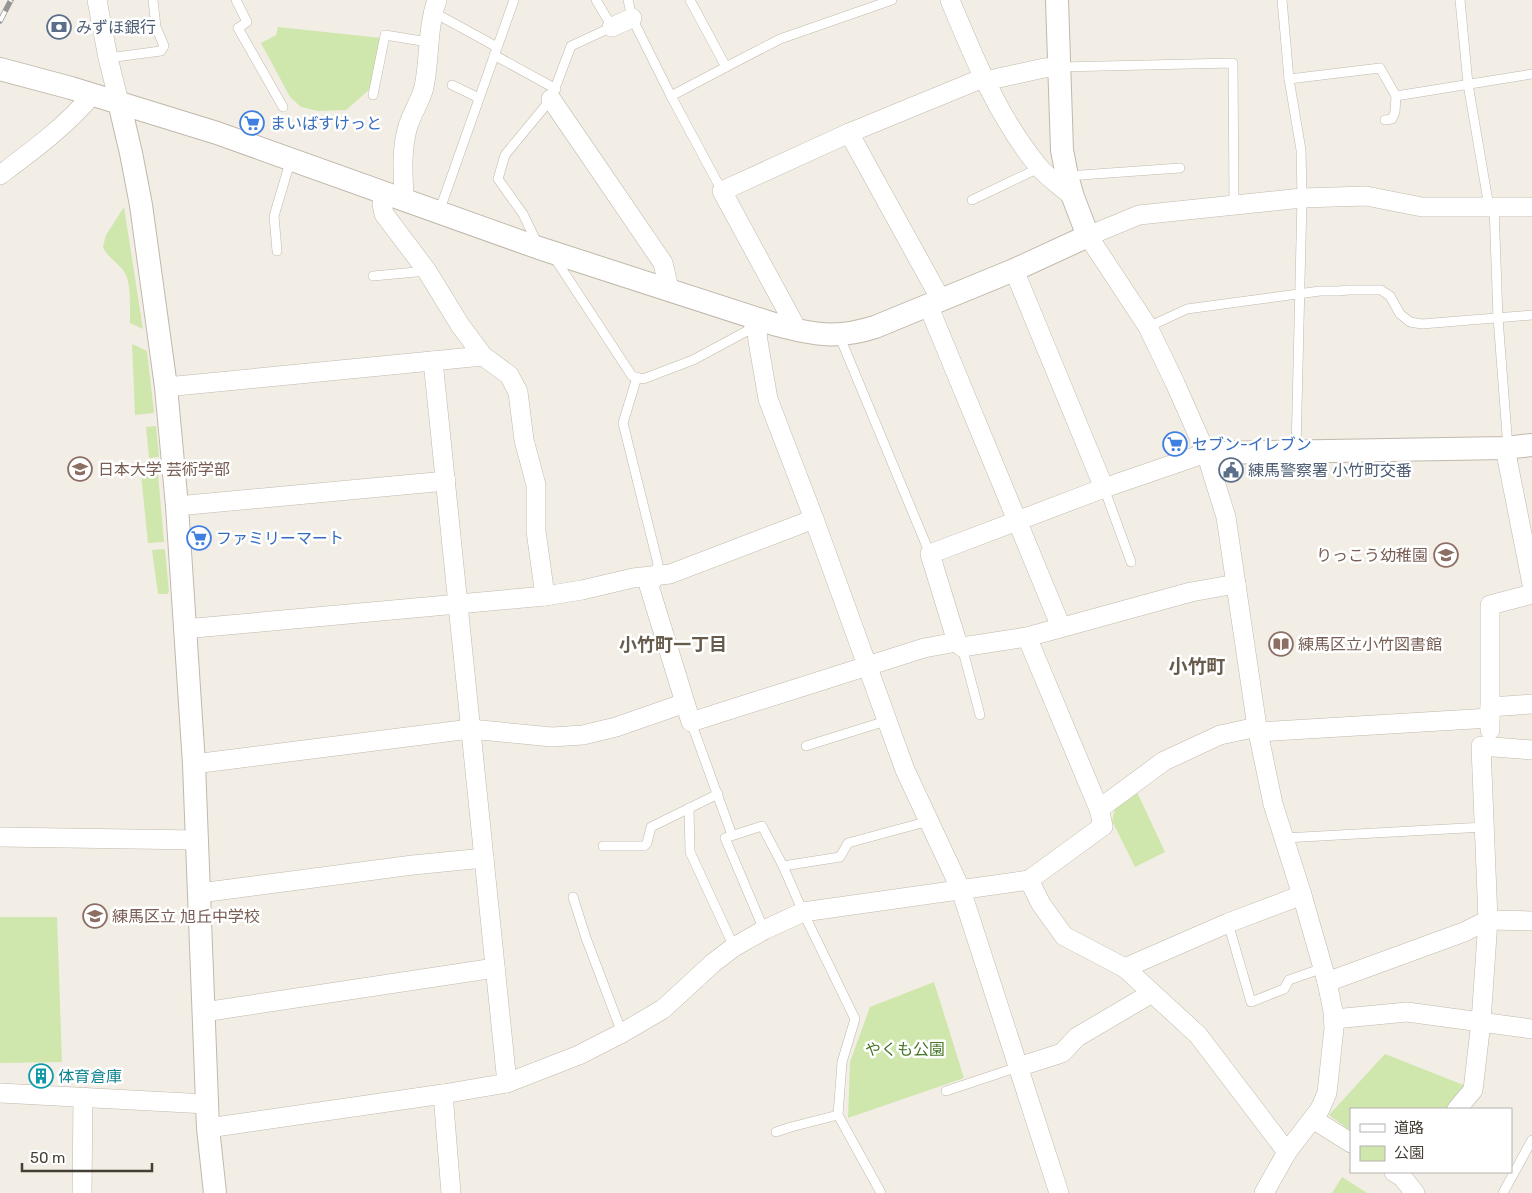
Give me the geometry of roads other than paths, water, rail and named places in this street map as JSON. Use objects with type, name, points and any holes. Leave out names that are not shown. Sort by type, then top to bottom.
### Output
[{"type":"street","points":[[96,0],[141,205],[166,387],[194,764],[208,1128],[214,1193]]},
{"type":"street","points":[[950,0],[984,80],[1010,126],[1039,168],[1070,186]]},
{"type":"street","points":[[1057,0],[1062,150],[1070,186],[1088,236],[1148,328],[1206,453],[1226,517],[1257,729],[1273,804],[1325,975],[1334,1019],[1330,1078],[1327,1094],[1320,1109],[1287,1152],[1264,1193]]},
{"type":"street","points":[[435,6],[428,42],[424,88],[408,126],[394,195],[382,204],[384,214],[427,271],[460,325],[483,356],[509,375],[518,392],[524,440],[536,485],[536,531],[545,596]]},
{"type":"street","points":[[612,27],[630,9]]},
{"type":"street","points":[[798,331],[722,191],[849,133],[984,80],[1044,68],[1059,67]]},
{"type":"street","points":[[0,69],[119,102],[216,133],[545,249],[756,318],[798,331],[839,335],[876,327],[1014,270],[1139,214],[1302,198],[1366,196],[1422,207],[1532,207]]},
{"type":"street","points":[[553,94],[663,263],[669,290]]},
{"type":"street","points":[[0,176],[78,112],[92,95]]},
{"type":"street","points":[[849,133],[935,302],[1061,627]]},
{"type":"street","points":[[1014,270],[1104,488]]},
{"type":"street","points":[[756,318],[768,399],[814,519],[905,770],[961,890],[1059,1193]]},
{"type":"street","points":[[166,387],[483,356]]},
{"type":"street","points":[[433,361],[507,1083]]},
{"type":"street","points":[[960,644],[930,554],[1104,488],[1206,453],[1506,448],[1532,445]]},
{"type":"street","points":[[1506,448],[1530,559],[1532,584]]},
{"type":"street","points":[[176,506],[446,481]]},
{"type":"street","points":[[184,629],[457,605],[545,596],[582,590],[633,578],[670,574],[814,519]]},
{"type":"street","points":[[654,575],[649,586],[691,722],[924,648],[1028,636],[1191,592],[1236,584]]},
{"type":"street","points":[[1491,746],[1490,605],[1532,594]]},
{"type":"street","points":[[208,1128],[507,1083],[579,1055],[622,1033],[663,1009],[712,963],[734,947],[764,930],[803,912],[1028,880],[1103,826],[1098,809],[1028,636]]},
{"type":"street","points":[[194,764],[470,730],[552,737],[583,735],[616,727],[685,703]]},
{"type":"street","points":[[1098,809],[1164,761],[1220,735],[1257,729],[1490,712],[1532,704]]},
{"type":"street","points":[[1458,1108],[1473,1090],[1481,1022],[1488,920],[1481,746],[1532,750]]},
{"type":"street","points":[[0,837],[198,840]]},
{"type":"street","points":[[200,893],[413,865],[484,858]]},
{"type":"street","points":[[1028,880],[1041,904],[1064,936],[1125,968],[1198,1035],[1287,1152]]},
{"type":"street","points":[[1125,968],[1302,895]]},
{"type":"street","points":[[1325,975],[1464,932],[1488,920],[1532,921]]},
{"type":"street","points":[[204,1012],[495,968]]},
{"type":"street","points":[[1018,1067],[1062,1053],[1077,1037],[1152,993]]},
{"type":"street","points":[[1334,1019],[1407,1012],[1532,1029]]},
{"type":"street","points":[[0,1093],[207,1104]]},
{"type":"street","points":[[443,1094],[451,1193]]},
{"type":"street","points":[[82,1193],[83,1097]]},
{"type":"street","points":[[1313,1119],[1350,1143]]},
{"type":"street","points":[[1401,1174],[1415,1193]]},
{"type":"lane","points":[[108,58],[161,51],[164,46],[156,27],[153,0]]},
{"type":"lane","points":[[236,0],[247,22],[238,28],[283,107]]},
{"type":"lane","points":[[439,212],[514,0]]},
{"type":"lane","points":[[596,0],[612,27],[571,46],[553,94],[505,155],[498,179],[632,376],[643,379],[693,360],[747,331],[756,318]]},
{"type":"lane","points":[[690,0],[726,68]]},
{"type":"lane","points":[[671,96],[780,39],[892,0]]},
{"type":"lane","points":[[1282,0],[1289,79],[1301,150],[1302,198],[1296,451]]},
{"type":"lane","points":[[1460,0],[1468,84],[1492,207],[1506,448]]},
{"type":"lane","points":[[435,6],[553,94]]},
{"type":"lane","points":[[630,9],[671,96],[722,191]]},
{"type":"lane","points":[[374,95],[385,35],[428,42]]},
{"type":"lane","points":[[1059,67],[1233,63],[1234,205]]},
{"type":"lane","points":[[1289,79],[1380,68],[1396,96],[1392,119],[1385,120]]},
{"type":"lane","points":[[1396,96],[1532,74]]},
{"type":"lane","points":[[452,85],[479,98]]},
{"type":"lane","points":[[277,251],[274,216],[291,159]]},
{"type":"lane","points":[[972,200],[1039,168]]},
{"type":"lane","points":[[1070,186],[1180,168]]},
{"type":"lane","points":[[373,276],[427,271]]},
{"type":"lane","points":[[1148,328],[1187,309],[1320,290],[1382,290],[1390,296],[1400,314],[1410,322],[1422,324],[1532,315]]},
{"type":"lane","points":[[839,335],[930,554]]},
{"type":"lane","points":[[637,378],[623,423],[658,564],[654,575]]},
{"type":"lane","points":[[1104,488],[1131,562]]},
{"type":"lane","points":[[960,644],[980,715]]},
{"type":"lane","points":[[806,746],[886,721]]},
{"type":"lane","points":[[691,722],[732,835]]},
{"type":"lane","points":[[603,846],[644,846],[647,843],[651,828],[718,794]]},
{"type":"lane","points":[[689,808],[690,852],[734,947]]},
{"type":"lane","points":[[783,866],[840,857],[848,843],[930,821]]},
{"type":"lane","points":[[764,930],[725,838],[762,826],[783,866],[855,1019],[842,1062],[838,1115],[881,1193]]},
{"type":"lane","points":[[1284,838],[1484,827]]},
{"type":"lane","points":[[572,897],[622,1033]]},
{"type":"lane","points":[[1228,924],[1251,1002],[1284,989],[1289,980],[1325,975]]},
{"type":"lane","points":[[946,1091],[1018,1067]]},
{"type":"lane","points":[[776,1132],[838,1115]]},
{"type":"lane","points":[[1503,1193],[1532,1140]]},
{"type":"railway","points":[[0,21],[11,0]]},
{"type":"place","name":"みずほ銀行","points":[[59,27]]},
{"type":"place","name":"まいばすけっと","points":[[252,123]]},
{"type":"place","name":"セブン-イレブン","points":[[1175,444]]},
{"type":"place","name":"日本大学 芸術学部","points":[[80,469]]},
{"type":"place","name":"練馬警察署 小竹町交番","points":[[1231,470]]},
{"type":"place","name":"ファミリーマート","points":[[199,538]]},
{"type":"place","name":"りっこう幼稚園","points":[[1446,555]]},
{"type":"place","name":"練馬区立小竹図書館","points":[[1281,644]]},
{"type":"place","name":"練馬区立 旭丘中学校","points":[[95,916]]},
{"type":"place","name":"体育倉庫","points":[[41,1076]]},
{"type":"district","name":"小竹町一丁目","points":[[673,645]]},
{"type":"district","name":"小竹町","points":[[1197,666]]},
{"type":"park label","name":"やくも公園","points":[[905,1049]]}]
